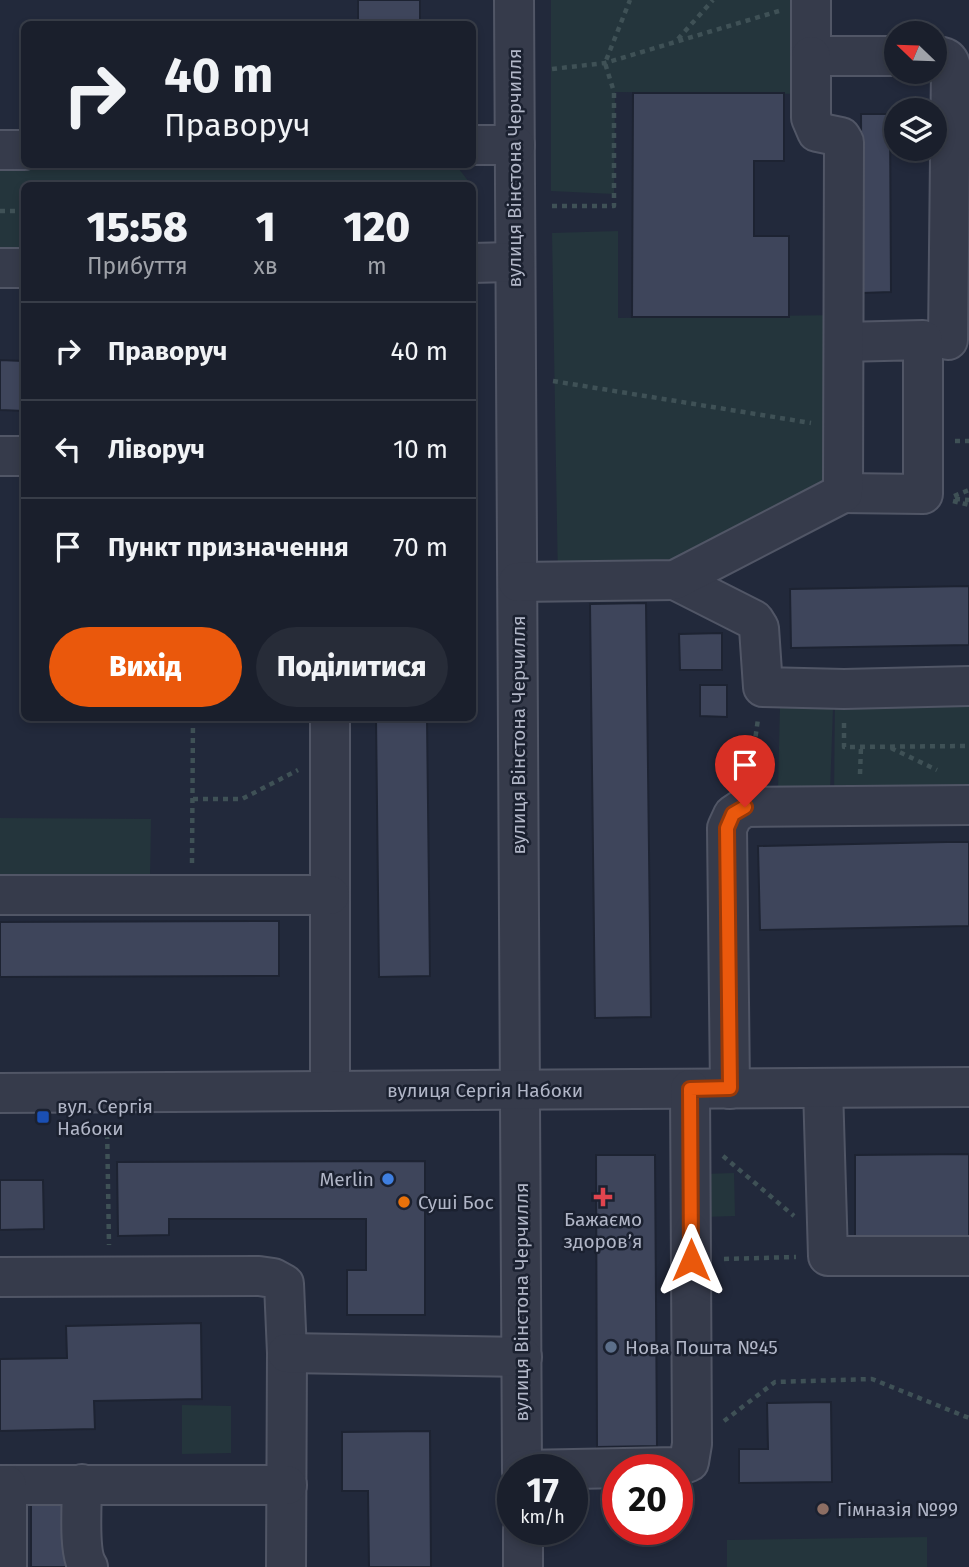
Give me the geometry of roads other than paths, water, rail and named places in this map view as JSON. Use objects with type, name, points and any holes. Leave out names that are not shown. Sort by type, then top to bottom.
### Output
[{"type":"street","name":"вулиця Вінстона Черчилля","points":[[514,0],[522,1454]]},
{"type":"street","points":[[811,1],[811,118],[817,132],[841,137],[844,142],[842,493]]},
{"type":"street","points":[[811,56],[884,56]]},
{"type":"street","points":[[947,59],[951,67],[959,214],[948,340]]},
{"type":"street","points":[[476,145],[515,145]]},
{"type":"street","points":[[0,150],[21,150]]},
{"type":"street","points":[[476,263],[515,262]]},
{"type":"street","points":[[0,268],[21,268]]},
{"type":"street","points":[[518,582],[675,580],[842,493],[923,494],[923,340],[844,341]]},
{"type":"street","points":[[0,456],[21,456]]},
{"type":"street","points":[[675,580],[754,620],[760,628],[763,687],[844,689],[969,686]]},
{"type":"street","points":[[330,735],[330,1091]]},
{"type":"street","points":[[730,1088],[727,828],[733,814],[745,807],[969,805]]},
{"type":"street","points":[[0,895],[330,895]]},
{"type":"street","name":"вулиця Сергія Набоки","points":[[0,1093],[969,1087]]},
{"type":"street","points":[[823,1088],[828,1250],[969,1256]]},
{"type":"street","points":[[588,1469],[676,1468],[689,1462],[692,1444],[690,1089]]},
{"type":"street","points":[[0,1277],[259,1276],[273,1278],[284,1284],[288,1353],[286,1567]]},
{"type":"street","points":[[288,1353],[522,1357]]},
{"type":"street","points":[[82,1484],[83,1551],[88,1567]]},
{"type":"street","points":[[7,1567],[3,1485],[287,1485]]},
{"type":"street","points":[[523,1545],[523,1567]]},
{"type":"place","name":"вул. Сергія Набоки","points":[[43,1117]]},
{"type":"place","name":"Merlin","points":[[388,1179]]},
{"type":"place","name":"Бажаємо здоровʼя","points":[[603,1197]]},
{"type":"place","name":"Суші Бос","points":[[404,1202]]},
{"type":"place","name":"Нова Пошта №45","points":[[611,1347]]},
{"type":"place","name":"Гімназія №99","points":[[823,1509]]}]
